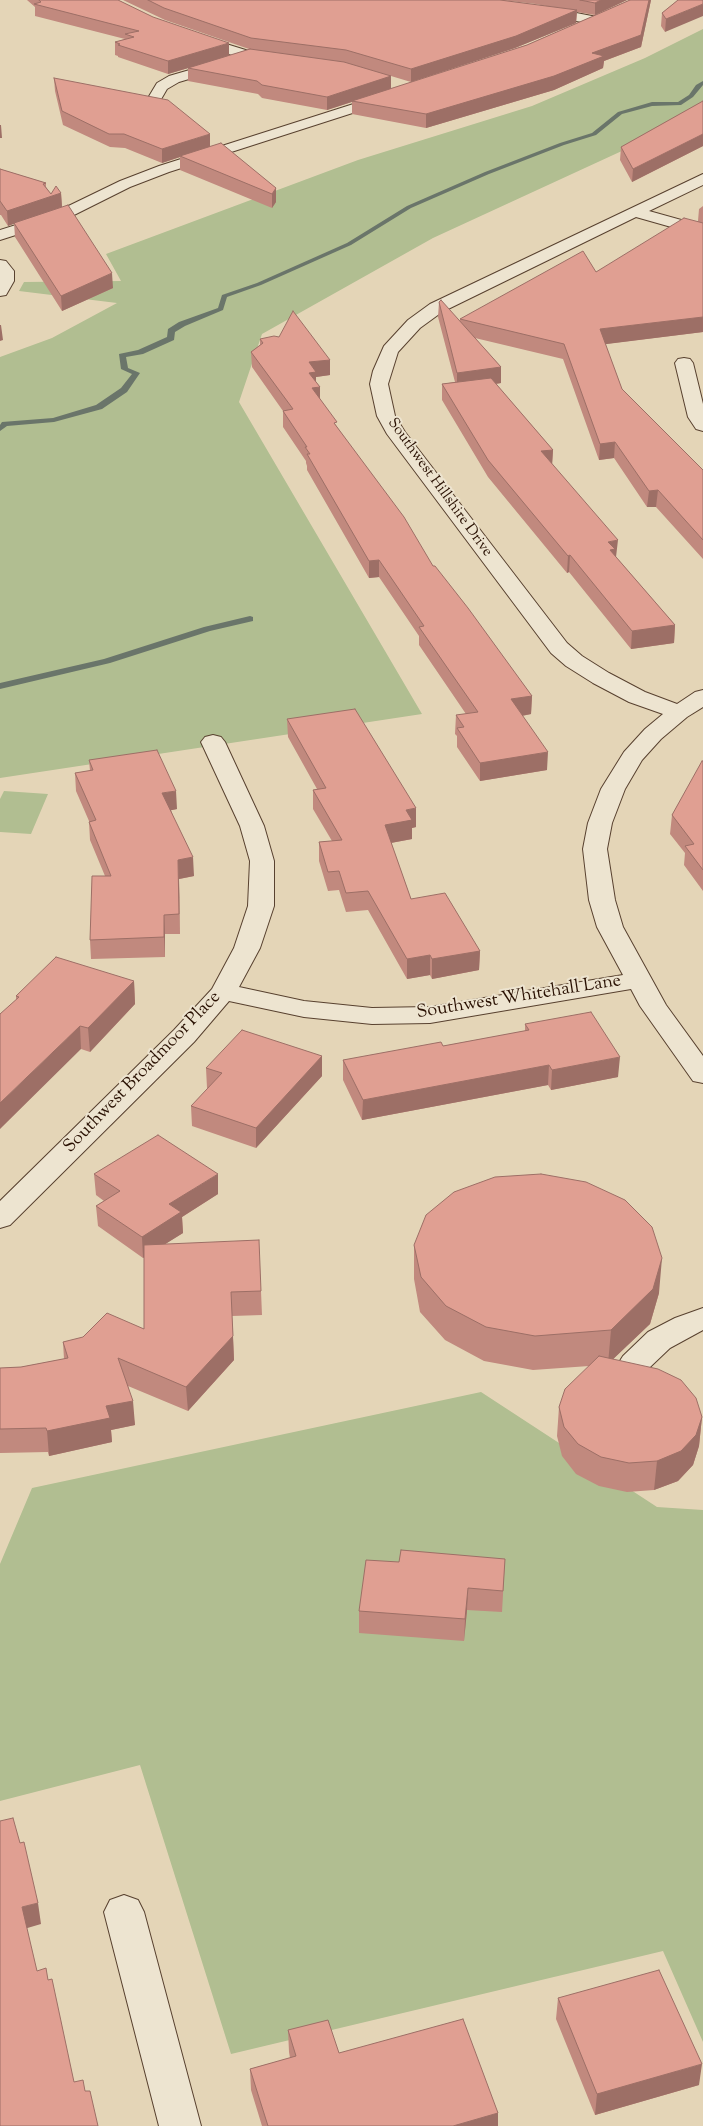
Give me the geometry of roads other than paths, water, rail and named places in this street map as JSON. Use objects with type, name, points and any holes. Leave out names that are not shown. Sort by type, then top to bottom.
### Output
[{"type":"street","points":[[526,8],[597,21]]},
{"type":"street","points":[[571,32],[614,13]]},
{"type":"street","points":[[184,35],[249,56],[286,62]]},
{"type":"street","points":[[155,98],[162,86],[174,79],[249,56]]},
{"type":"street","points":[[0,235],[60,216],[134,180],[164,168],[404,92]]},
{"type":"street","name":"Southwest Hillshire Drive","points":[[679,712],[637,697],[601,678],[574,661],[559,648],[396,434],[386,416],[379,384],[382,371],[395,345],[414,324],[436,308],[703,179]]},
{"type":"street","points":[[635,212],[703,231]]},
{"type":"street","points":[[0,265],[6,272],[6,281],[0,291]]},
{"type":"street","points":[[684,363],[697,417],[703,426]]},
{"type":"street","points":[[703,697],[679,712],[653,734],[632,757],[613,789],[600,823],[596,848],[597,873],[610,927],[653,1006],[703,1075]]},
{"type":"street","name":"Southwest Broadmoor Place","points":[[0,1218],[184,1036],[223,992],[247,948],[261,906],[262,861],[252,826],[213,742]]},
{"type":"street","name":"Southwest Whitehall Lane","points":[[223,992],[324,1011],[372,1016],[430,1015],[638,980]]},
{"type":"street","points":[[632,1380],[634,1364],[659,1340],[686,1325],[703,1319]]},
{"type":"street","points":[[124,1912],[180,2126]]},
{"type":"waterway","points":[[0,429],[5,424],[54,420],[99,407],[124,390],[136,373],[125,369],[122,356],[140,352],[171,338],[171,331],[182,324],[221,309],[224,296],[259,284],[349,244],[409,207],[487,173],[562,144],[594,134],[620,113],[652,104],[679,104],[691,96],[698,86],[703,83]]},
{"type":"waterway","points":[[0,686],[107,661],[207,629],[250,619]]}]
